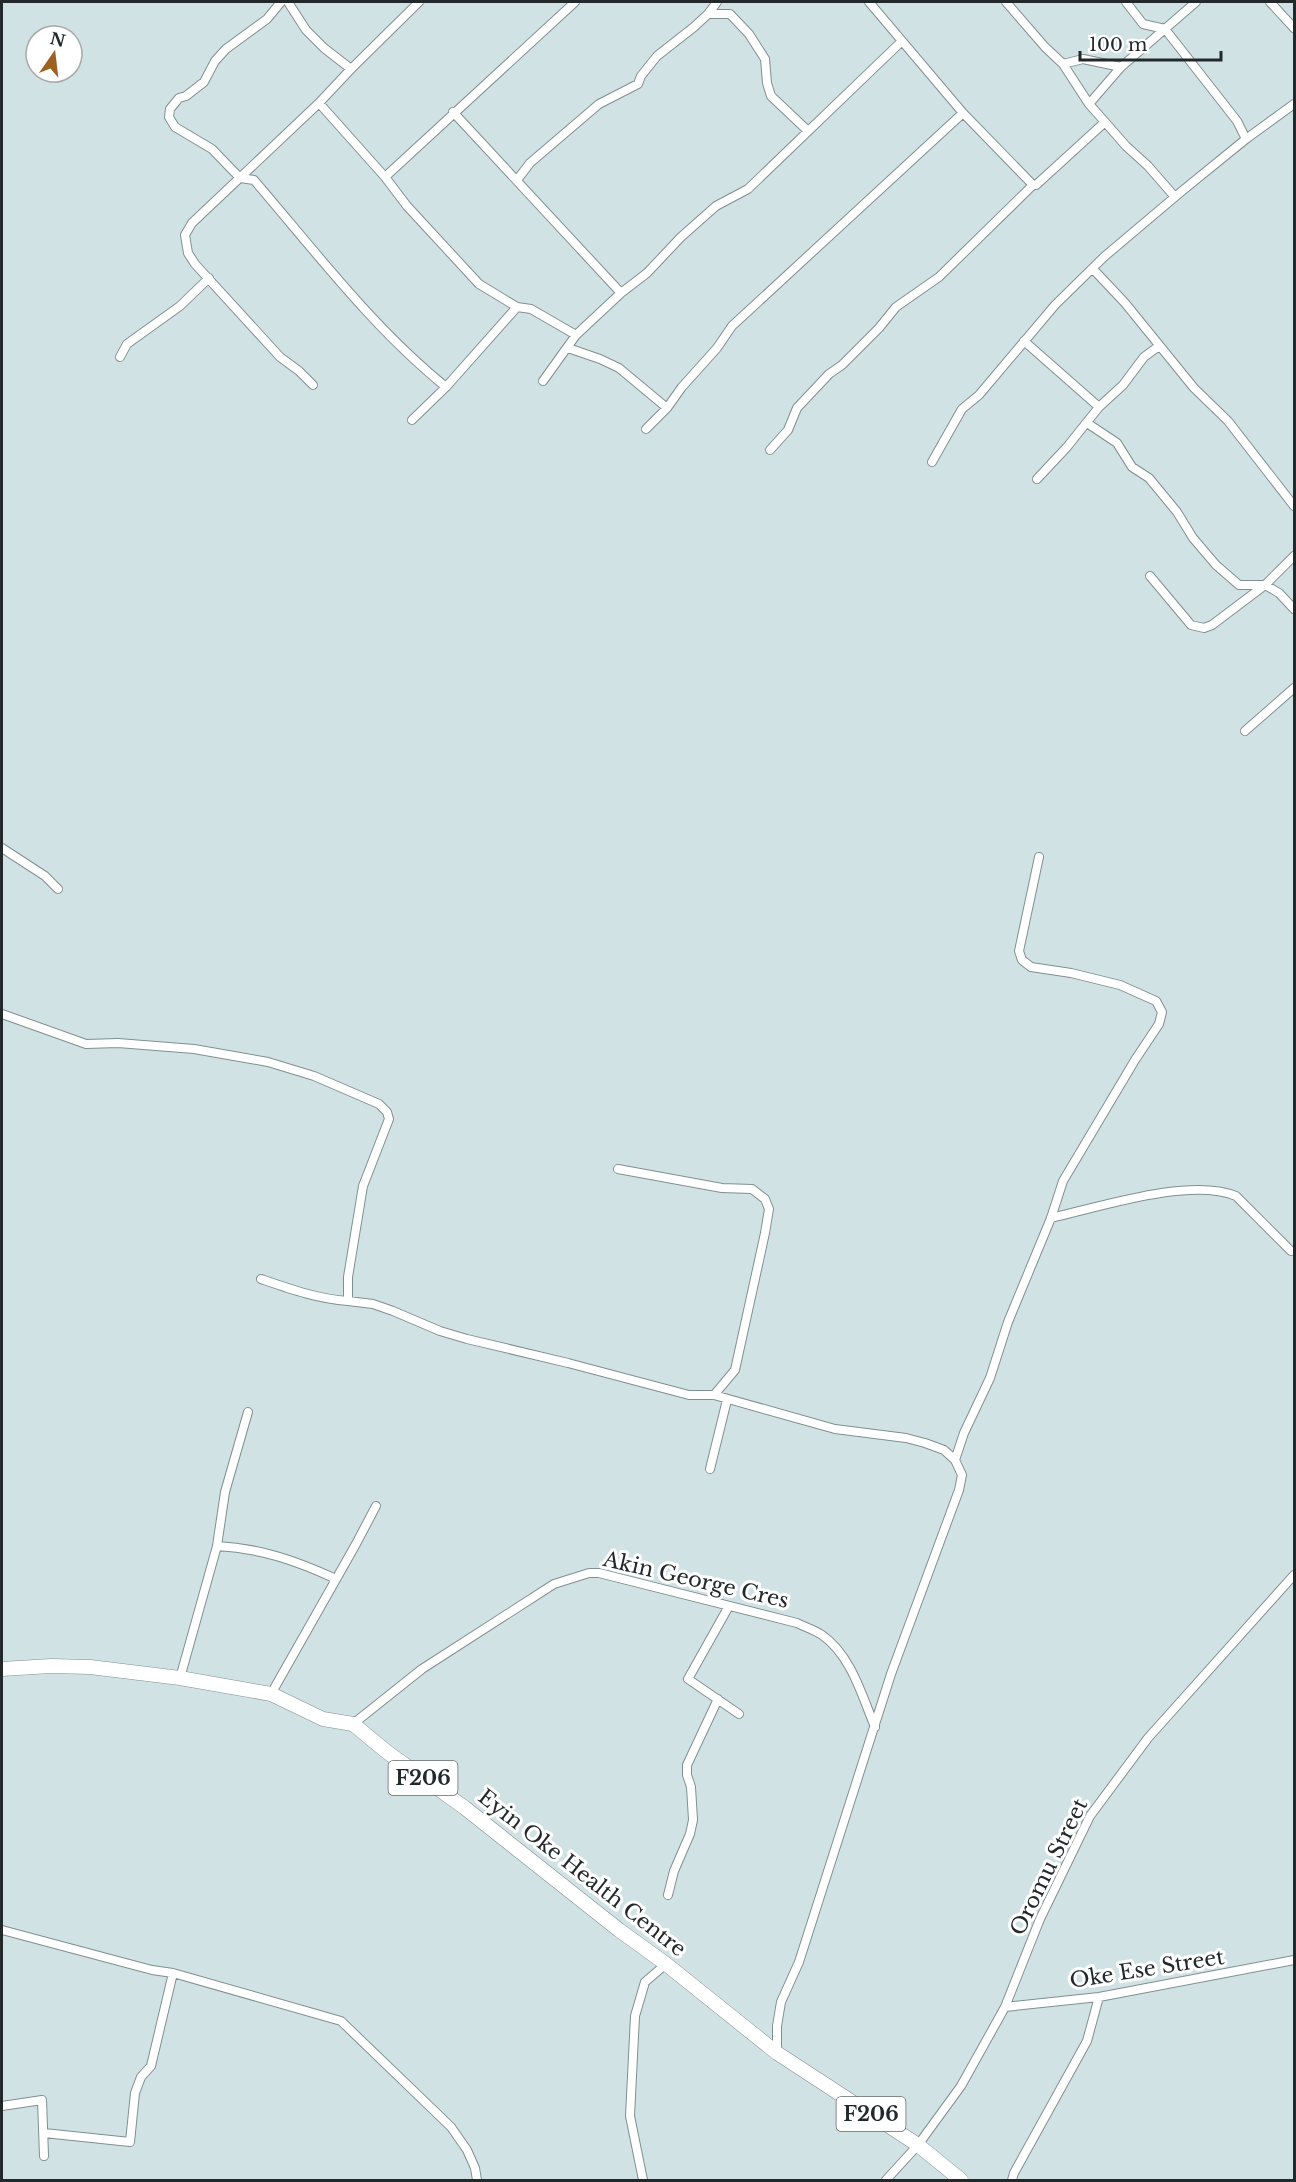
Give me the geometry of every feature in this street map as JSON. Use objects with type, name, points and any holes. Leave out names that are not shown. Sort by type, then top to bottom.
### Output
[{"type":"main road","points":[[2,1669],[51,1666],[90,1667],[180,1678],[271,1694],[323,1719],[353,1724]]},
{"type":"main road","name":"Eyin Oke Health Centre","points":[[353,1724],[387,1752],[465,1808],[777,2053],[918,2145],[961,2181]]},
{"type":"street","points":[[281,2],[267,19],[226,49],[215,61],[204,82],[186,96],[179,98],[170,109],[169,117],[175,127],[212,149],[240,178],[254,180],[356,300],[416,364],[446,387]]},
{"type":"street","points":[[288,2],[306,30],[324,48],[351,69]]},
{"type":"street","points":[[313,386],[299,371],[280,357],[195,264],[188,253],[185,235],[192,223],[320,103],[419,2]]},
{"type":"street","points":[[385,177],[575,2]]},
{"type":"street","points":[[517,180],[530,163],[599,104],[638,84],[641,76],[657,56],[708,14],[717,2]]},
{"type":"street","points":[[869,2],[963,113],[1033,184]]},
{"type":"street","points":[[1006,2],[1063,64],[1089,104],[1126,146],[1149,166],[1175,197]]},
{"type":"street","points":[[1126,2],[1143,24],[1164,29],[1237,121],[1246,139]]},
{"type":"street","points":[[1089,104],[1121,67],[1196,2]]},
{"type":"street","points":[[1270,2],[1294,28]]},
{"type":"street","points":[[708,14],[730,15],[748,34],[765,59],[767,83],[771,96],[808,131]]},
{"type":"street","points":[[543,381],[576,335],[621,293],[647,273],[681,237],[716,206],[748,189],[902,41]]},
{"type":"street","points":[[1063,64],[1083,59],[1121,67]]},
{"type":"street","points":[[320,103],[385,177],[407,206],[479,285],[517,307],[531,309],[576,335]]},
{"type":"street","points":[[932,462],[962,409],[979,395],[1055,305],[1175,197],[1246,139],[1294,104]]},
{"type":"street","points":[[453,112],[621,293]]},
{"type":"street","points":[[646,429],[667,408],[682,387],[717,348],[732,326],[963,113]]},
{"type":"street","points":[[770,450],[788,430],[797,408],[829,374],[842,365],[872,335],[896,307],[939,277],[1033,184],[1036,184],[1105,122]]},
{"type":"street","points":[[1093,269],[1125,303],[1194,388],[1228,421],[1294,506]]},
{"type":"street","points":[[120,357],[128,344],[180,306],[209,278]]},
{"type":"street","points":[[412,420],[446,387],[517,307]]},
{"type":"street","points":[[1024,341],[1099,407]]},
{"type":"street","points":[[1037,479],[1099,407],[1123,385],[1144,357],[1159,346]]},
{"type":"street","points":[[568,348],[619,368],[667,408]]},
{"type":"street","points":[[1087,423],[1117,443],[1131,467],[1149,478],[1216,565],[1239,585],[1265,585],[1279,593],[1294,609]]},
{"type":"street","points":[[1149,576],[1191,625],[1204,628],[1212,625],[1265,585],[1294,556]]},
{"type":"street","points":[[1245,731],[1294,688]]},
{"type":"street","points":[[2,848],[45,876],[58,889]]},
{"type":"street","points":[[956,1460],[964,1433],[990,1378],[1008,1322],[1051,1218],[1063,1181],[1159,1024],[1162,1012],[1156,1001],[1120,985],[1071,973],[1031,967],[1022,960],[1019,951],[1039,857]]},
{"type":"street","points":[[2,1014],[86,1044],[118,1043],[194,1049],[268,1062],[314,1076],[383,1108],[389,1119],[363,1186],[348,1277],[348,1301]]},
{"type":"street","points":[[618,1169],[722,1188],[752,1189],[765,1199],[769,1209],[765,1233],[735,1370],[714,1395]]},
{"type":"street","points":[[1051,1218],[1166,1192],[1207,1189],[1236,1196],[1291,1251]]},
{"type":"street","points":[[261,1279],[331,1300],[373,1304],[440,1331],[467,1339],[689,1395],[714,1395],[835,1429],[906,1438],[944,1450],[956,1460],[962,1475],[959,1490],[903,1642],[803,1951],[781,2002],[777,2026],[777,2053]]},
{"type":"street","points":[[710,1469],[728,1400]]},
{"type":"street","points":[[180,1678],[217,1546],[225,1492],[248,1412]]},
{"type":"street","points":[[271,1694],[376,1506]]},
{"type":"street","points":[[217,1546],[240,1547],[277,1555],[336,1580]]},
{"type":"street","name":"Akin George Cres","points":[[353,1724],[422,1669],[554,1584],[589,1573],[599,1573],[797,1623],[823,1635],[840,1652],[851,1671],[875,1727]]},
{"type":"street","name":"Oromu Street","points":[[885,2181],[918,2145],[961,2086],[1005,2007],[1040,1919],[1090,1816],[1148,1738],[1294,1575]]},
{"type":"street","points":[[729,1606],[688,1679],[739,1714]]},
{"type":"street","points":[[668,1895],[693,1820],[692,1787],[687,1775],[687,1765],[718,1699]]},
{"type":"street","points":[[2,1930],[152,1970],[173,1973],[341,2021],[451,2127],[467,2150],[475,2168],[477,2181]]},
{"type":"street","name":"Oke Ese Street","points":[[1005,2007],[1099,1997],[1294,1960]]},
{"type":"street","points":[[643,2181],[630,2116],[635,2016],[645,1982],[666,1964]]},
{"type":"street","points":[[44,2133],[130,2142],[135,2093],[141,2077],[151,2066],[173,1973]]},
{"type":"street","points":[[1012,2181],[1014,2173],[1087,2041],[1099,1997]]},
{"type":"street","points":[[2,2106],[42,2100],[44,2156]]}]
